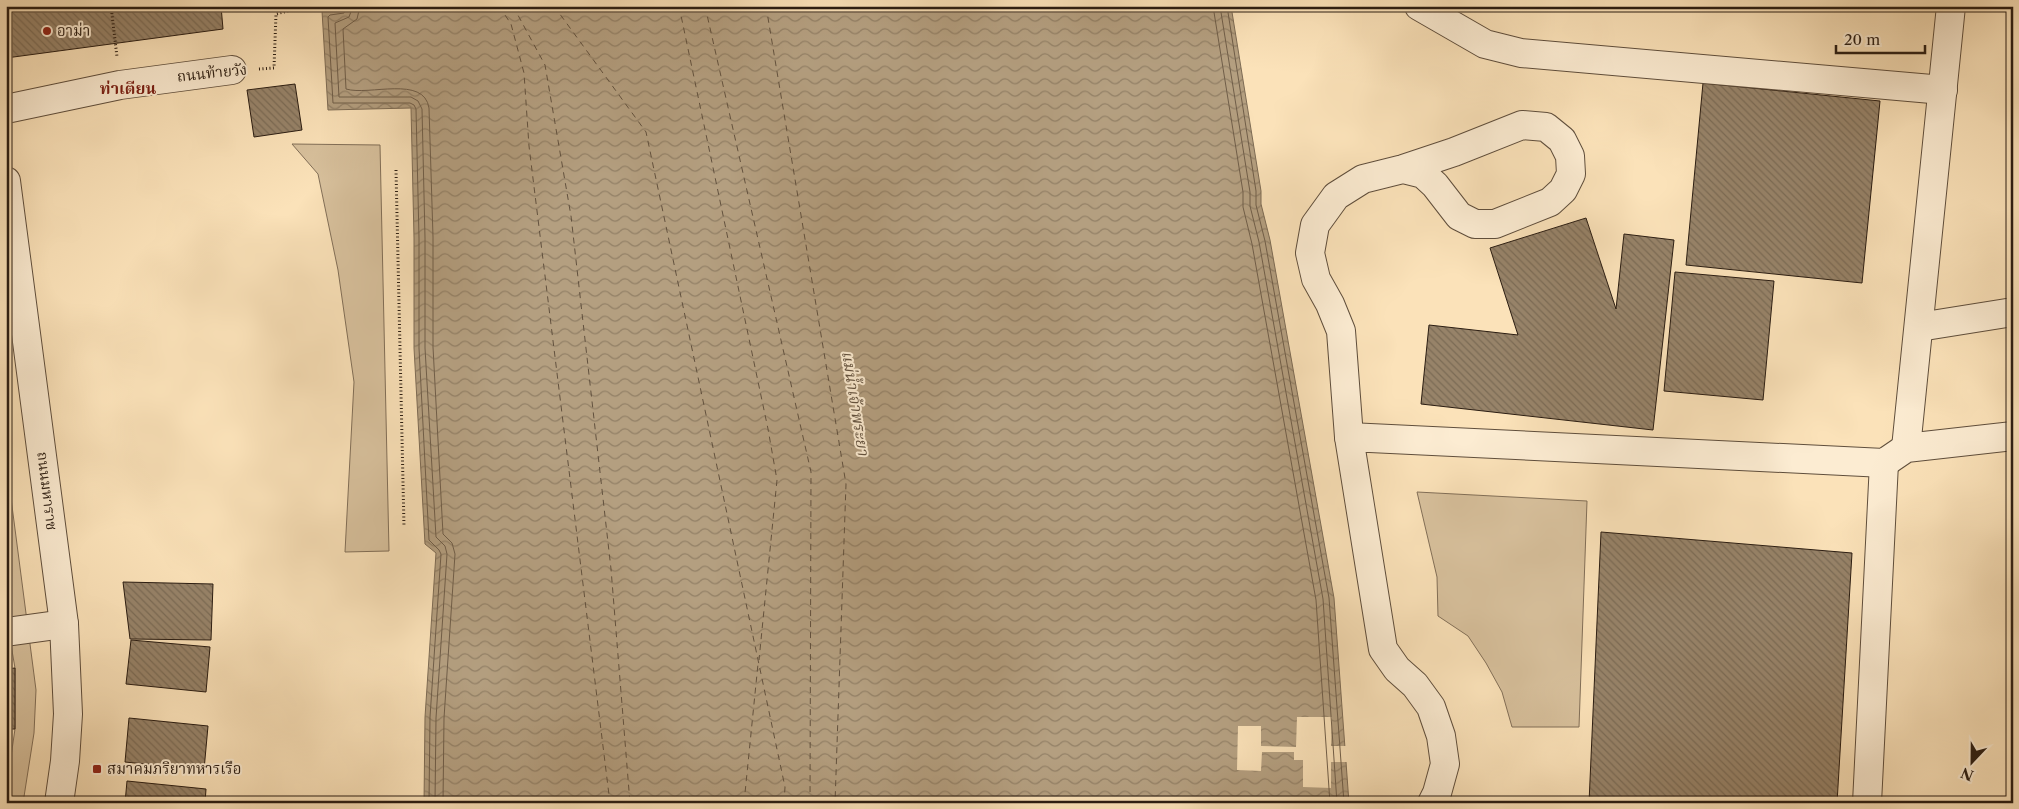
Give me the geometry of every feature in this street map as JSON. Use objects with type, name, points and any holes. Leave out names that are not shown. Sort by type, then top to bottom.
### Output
[{"type":"street","points":[[1420,6],[1485,44],[1521,53],[1943,90]]},
{"type":"street","points":[[1906,448],[1951,6]]},
{"type":"street","name":"ถนนท้ายวัง","points":[[6,109],[120,85],[232,70]]},
{"type":"street","points":[[1403,169],[1423,174],[1435,185],[1459,216],[1475,224],[1495,224],[1550,202],[1563,190],[1571,174],[1570,156],[1562,140],[1546,127],[1522,125],[1454,152],[1403,169],[1363,179],[1336,196],[1316,225],[1314,234],[1310,253],[1316,279],[1330,304],[1341,331],[1349,437],[1383,649],[1398,670],[1415,685],[1431,707],[1441,736],[1445,764],[1432,803]]},
{"type":"street","name":"ถนนมหาราช","points":[[6,181],[64,624],[68,714],[59,803]]},
{"type":"street","points":[[1919,327],[2013,312]]},
{"type":"street","points":[[1349,437],[1884,462],[1906,448],[2013,436]]},
{"type":"street","points":[[1866,803],[1884,462]]},
{"type":"street","points":[[6,632],[64,624]]},
{"type":"path","points":[[111,6],[115,44]]},
{"type":"path","name":"ถนนท้ายวัง","points":[[232,70],[274,68],[276,14],[307,6]]},
{"type":"path","points":[[396,170],[404,528]]},
{"type":"shaded area","points":[[292,144],[380,145],[389,551],[345,552],[354,382],[338,270],[318,174]]},
{"type":"shaded area","points":[[6,460],[36,690],[34,733],[23,803],[6,803],[15,729],[15,668],[6,616]]},
{"type":"shaded area","points":[[1417,492],[1587,501],[1579,727],[1512,727],[1502,692],[1468,636],[1438,616],[1437,577]]},
{"type":"water","name":"แม่น้ำเจ้าพระยา","points":[[360,6],[1231,6],[1261,191],[1261,204],[1270,240],[1334,598],[1349,803],[424,803],[425,717],[436,553],[425,544],[414,348],[411,108],[328,110],[322,11]]},
{"type":"pier","points":[[1297,717],[1332,717],[1331,746],[1347,746],[1348,762],[1331,762],[1331,788],[1303,787],[1303,760],[1294,760],[1294,752],[1262,752],[1261,771],[1237,770],[1238,726],[1261,726],[1261,746],[1296,747]]},
{"type":"building","points":[[6,6],[221,6],[223,29],[6,58]]},
{"type":"building","points":[[1703,83],[1880,101],[1862,283],[1686,265]]},
{"type":"building","points":[[295,84],[302,130],[254,137],[247,90]]},
{"type":"building","points":[[1586,218],[1616,309],[1624,234],[1674,240],[1653,430],[1421,404],[1429,325],[1518,335],[1490,248]]},
{"type":"building","points":[[1675,272],[1774,281],[1763,400],[1664,391]]},
{"type":"building","points":[[1601,532],[1852,553],[1837,803],[1589,803]]},
{"type":"building","points":[[123,582],[213,584],[211,640],[130,639]]},
{"type":"building","points":[[131,640],[210,647],[206,692],[126,684]]},
{"type":"building","points":[[15,668],[15,729],[6,729],[6,669]]},
{"type":"building","points":[[129,718],[208,726],[204,770],[125,762]]},
{"type":"building","points":[[127,781],[206,789],[205,803],[125,803]]},
{"type":"ferry route","points":[[499,6],[511,24],[524,73],[529,146],[610,803]]},
{"type":"ferry route","points":[[513,6],[545,65],[571,216],[611,569],[630,803]]},
{"type":"ferry route","points":[[554,6],[646,132],[785,787],[784,803]]},
{"type":"ferry route","points":[[679,6],[768,429],[777,480],[759,660]]},
{"type":"ferry route","points":[[705,6],[811,472],[810,803]]},
{"type":"ferry route","points":[[766,6],[846,484],[835,803]]},
{"type":"ferry route","points":[[744,803],[758,664]]},
{"type":"place","name":"อาม่า","points":[[47,31]]},
{"type":"place","name":"สมาคมภริยาทหารเรือ","points":[[97,769]]},
{"type":"district","name":"ท่าเตียน","points":[[128,88]]}]
